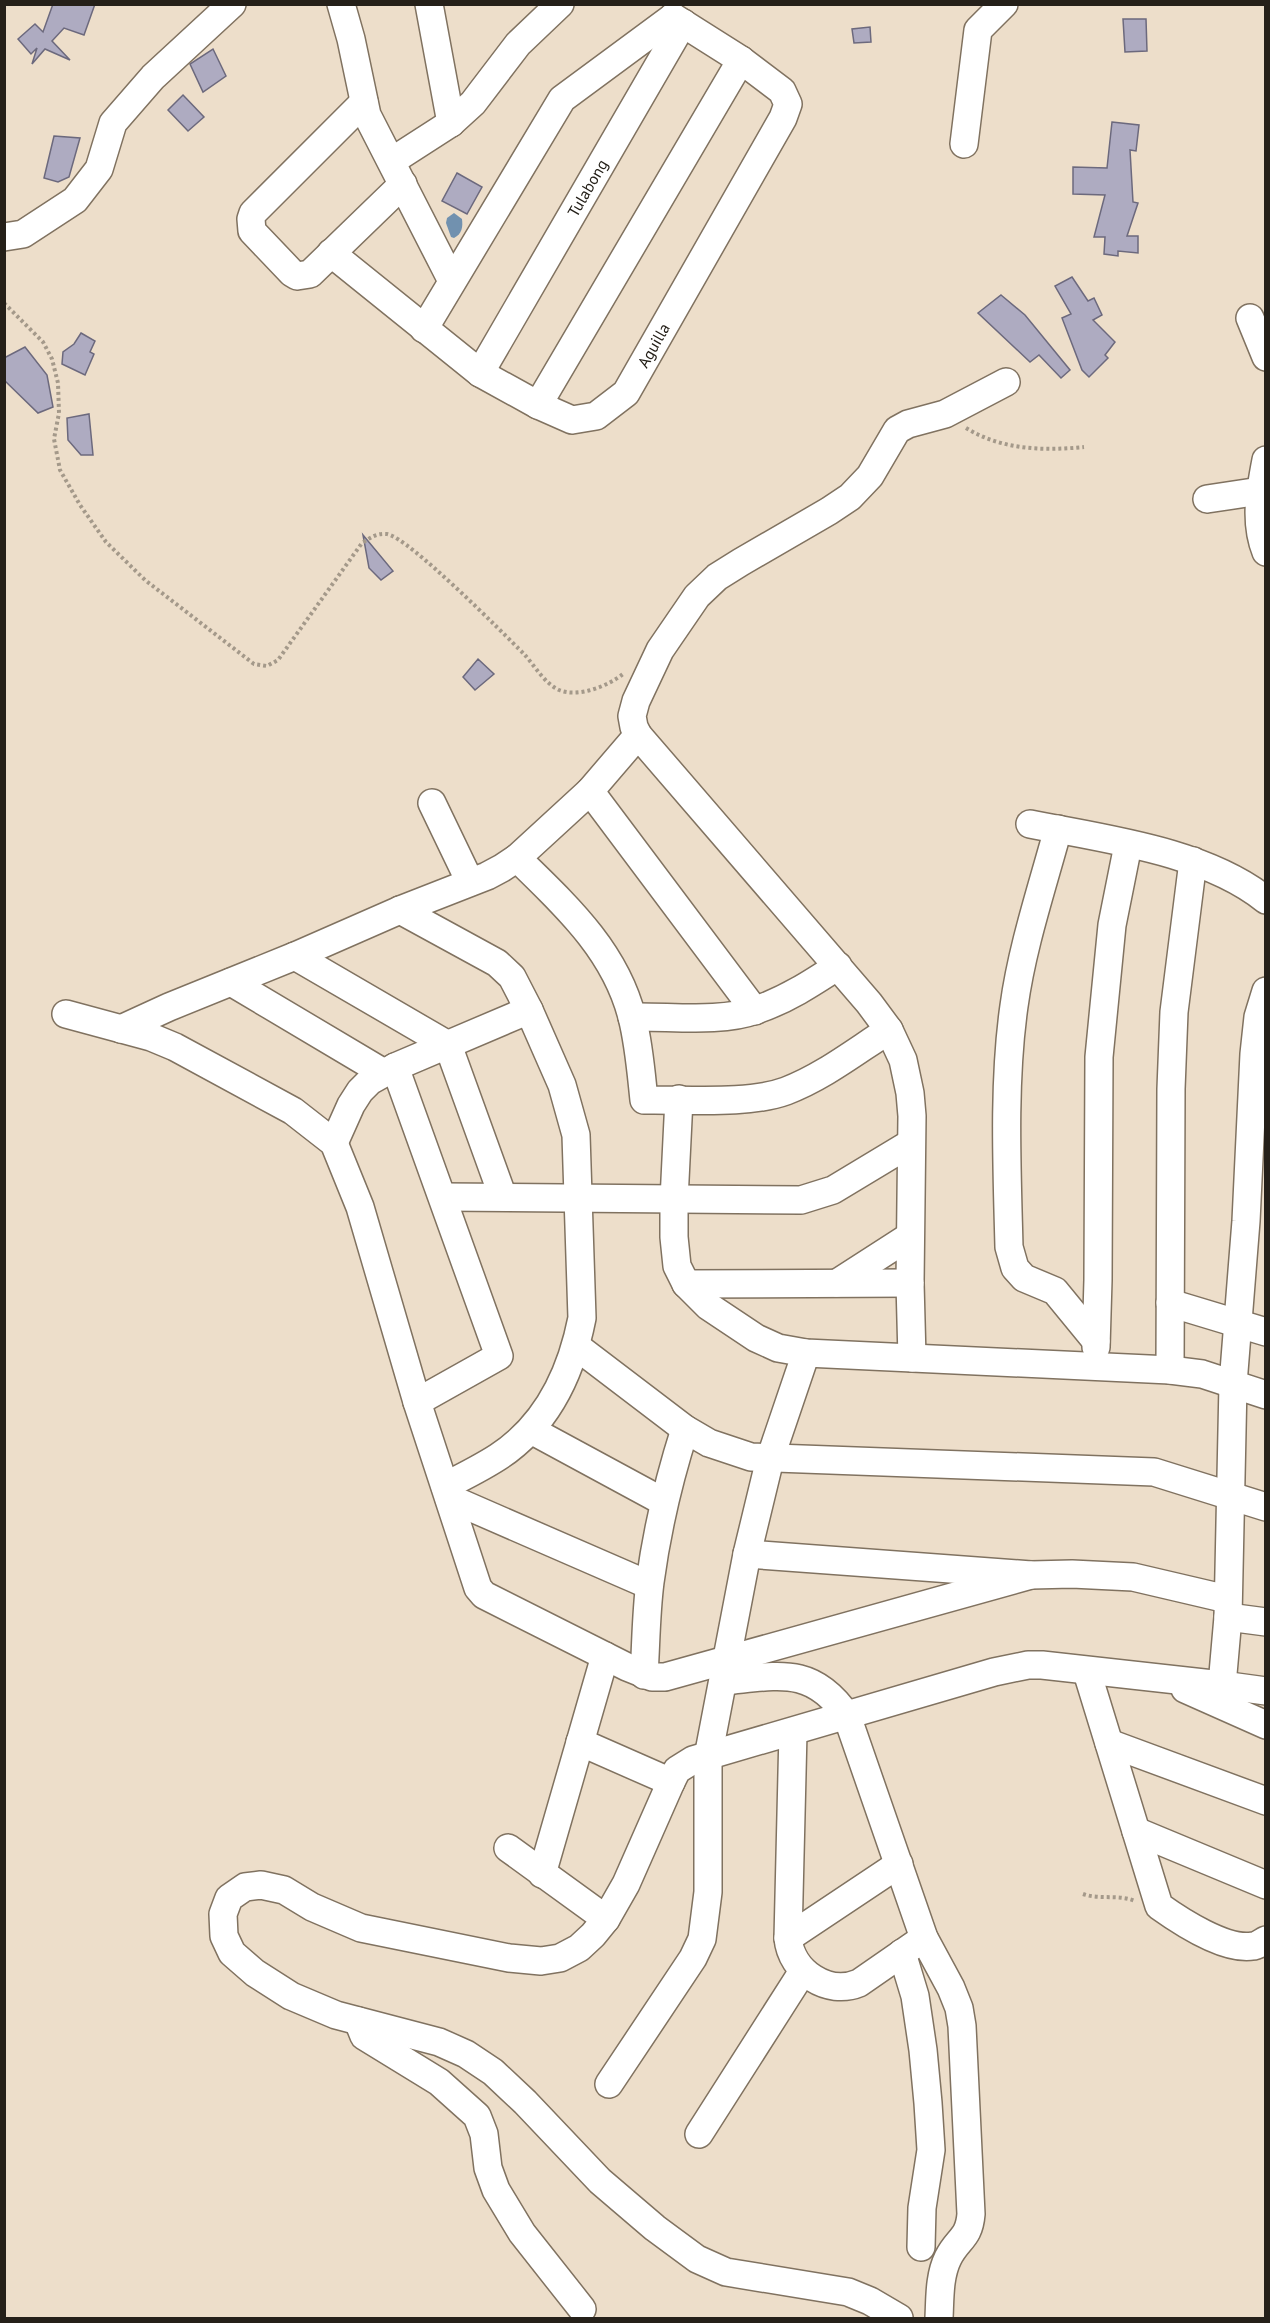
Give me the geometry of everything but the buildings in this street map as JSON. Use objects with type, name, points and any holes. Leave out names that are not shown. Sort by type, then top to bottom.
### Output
[{"type":"street","points":[[4,237],[23,234],[75,200],[99,169],[113,123],[153,77],[232,4]]},
{"type":"street","points":[[341,4],[367,115],[452,281]]},
{"type":"street","points":[[429,4],[451,123]]},
{"type":"street","points":[[364,102],[253,213],[250,219],[252,231],[297,276],[310,274],[332,254],[398,172],[473,103],[518,44],[560,4]]},
{"type":"street","points":[[963,144],[978,30],[1004,4]]},
{"type":"street","points":[[424,329],[562,99],[678,15]]},
{"type":"street","name":"Aguilla","points":[[332,254],[480,373],[538,405],[572,420],[596,416],[626,393],[783,118],[788,104],[782,91],[678,15]]},
{"type":"street","name":"Tulabong","points":[[480,373],[678,15]]},
{"type":"street","points":[[538,405],[741,60]]},
{"type":"street","points":[[1250,318],[1266,357]]},
{"type":"street","points":[[912,1358],[910,1236],[912,1116],[903,1060],[889,1030],[838,966],[638,735],[633,727],[632,716],[636,700],[653,664],[684,613],[696,596],[717,577],[829,511],[850,496],[870,476],[897,430],[908,424],[945,414],[1006,382]]},
{"type":"street","points":[[1266,460],[1258,514],[1261,540],[1266,552]]},
{"type":"street","points":[[1207,499],[1260,492]]},
{"type":"street","points":[[121,1029],[400,910],[487,876],[517,858],[590,790],[638,735]]},
{"type":"street","points":[[590,790],[755,1011]]},
{"type":"street","points":[[432,803],[470,882]]},
{"type":"street","points":[[1030,824],[1128,844],[1193,861],[1251,888],[1266,900]]},
{"type":"street","points":[[1058,830],[1023,960],[1008,1047],[1009,1247],[1015,1268],[1024,1278],[1055,1291],[1095,1353]]},
{"type":"street","points":[[1095,1353],[1098,1280],[1099,1057],[1112,925],[1128,844]]},
{"type":"street","points":[[517,858],[571,912],[608,959],[632,1017],[640,1059],[644,1100],[754,1097],[784,1091],[827,1069],[889,1030]]},
{"type":"street","points":[[1170,1370],[1171,1089],[1174,1023],[1193,861]]},
{"type":"street","points":[[400,910],[497,963],[512,977],[529,1010],[571,1110],[576,1135],[582,1318],[576,1346],[553,1400],[531,1430],[497,1458],[447,1492]]},
{"type":"street","points":[[295,956],[448,1045],[503,1197]]},
{"type":"street","points":[[632,1017],[726,1016],[755,1011],[801,989],[838,966]]},
{"type":"street","points":[[231,982],[390,1070],[443,1197],[499,1356],[417,1402]]},
{"type":"street","points":[[1266,991],[1258,1017],[1254,1054],[1258,1122],[1256,1224],[1238,1322],[1233,1384],[1227,1608],[1228,1693],[1266,1725]]},
{"type":"street","points":[[334,1143],[351,1106],[360,1091],[370,1081],[390,1070],[529,1010]]},
{"type":"street","points":[[66,1014],[175,1047],[293,1111],[334,1143],[360,1207],[417,1402],[478,1588],[484,1595],[644,1675],[665,1677],[726,1670],[1031,1575]]},
{"type":"street","points":[[680,1099],[674,1200],[677,1266],[686,1284],[708,1306],[756,1338],[778,1348],[806,1353],[912,1358],[1095,1353],[1170,1370],[1202,1374],[1266,1395]]},
{"type":"street","points":[[443,1197],[781,1202],[808,1199],[833,1190],[911,1143]]},
{"type":"street","points":[[837,1283],[910,1236]]},
{"type":"street","points":[[686,1284],[910,1283]]},
{"type":"street","points":[[1170,1303],[1266,1332]]},
{"type":"street","points":[[576,1346],[685,1429],[709,1443],[751,1457],[1154,1472],[1266,1507]]},
{"type":"street","points":[[609,2084],[693,1958],[702,1939],[708,1892],[708,1757],[747,1554],[770,1459],[806,1353]]},
{"type":"street","points":[[644,1675],[649,1585],[664,1502],[685,1429]]},
{"type":"street","points":[[531,1430],[664,1502]]},
{"type":"street","points":[[447,1492],[649,1585]]},
{"type":"street","points":[[747,1554],[1031,1575],[1133,1577],[1266,1622]]},
{"type":"street","points":[[542,1874],[605,1656]]},
{"type":"street","points":[[899,2319],[870,2301],[848,2292],[726,2271],[697,2259],[655,2228],[600,2181],[525,2102],[484,2066],[466,2054],[439,2042],[336,2015],[291,1996],[255,1972],[232,1953],[224,1936],[223,1914],[229,1898],[245,1887],[261,1885],[284,1890],[312,1907],[361,1928],[509,1958],[541,1962],[560,1958],[579,1948],[606,1919],[626,1884],[671,1782],[683,1765],[1014,1667],[1042,1665],[1162,1680],[1228,1693],[1266,1691]]},
{"type":"street","points":[[726,1670],[801,1678],[820,1686],[837,1701],[847,1716],[924,1938],[959,2008],[962,2026],[971,2214],[970,2228],[947,2260],[943,2274],[939,2319]]},
{"type":"street","points":[[1087,1672],[1159,1906],[1185,1925],[1236,1945],[1254,1947],[1266,1940]]},
{"type":"street","points":[[793,1732],[788,1938],[789,1951],[795,1962],[803,1971],[832,1986],[848,1988],[860,1983],[924,1938]]},
{"type":"street","points":[[580,1742],[671,1782]]},
{"type":"street","points":[[1109,1743],[1266,1801]]},
{"type":"street","points":[[1136,1831],[1266,1886]]},
{"type":"street","points":[[508,1848],[606,1919]]},
{"type":"street","points":[[788,1938],[899,1864]]},
{"type":"street","points":[[902,1953],[915,1995],[928,2103],[931,2150],[922,2208],[921,2247]]},
{"type":"street","points":[[699,2134],[803,1971]]},
{"type":"street","points":[[358,2021],[364,2037],[440,2082],[477,2116],[484,2134],[488,2168],[496,2190],[522,2233],[582,2309]]},
{"type":"path","points":[[4,303],[43,342],[52,359],[58,383],[59,413],[54,439],[60,471],[80,505],[106,542],[145,580],[254,664],[267,666],[278,660],[362,543],[374,535],[386,534],[399,539],[425,561],[499,629],[535,666],[547,682],[560,690],[586,691],[616,680],[640,663],[653,664]]},
{"type":"path","points":[[945,414],[968,430],[992,441],[1052,450],[1084,447]]},
{"type":"path","points":[[1083,1893],[1094,1898],[1115,1897],[1130,1899],[1143,1905],[1159,1906]]},
{"type":"water","points":[[454,213],[462,219],[462,225],[460,232],[454,238],[451,237],[446,223],[447,218]]}]
